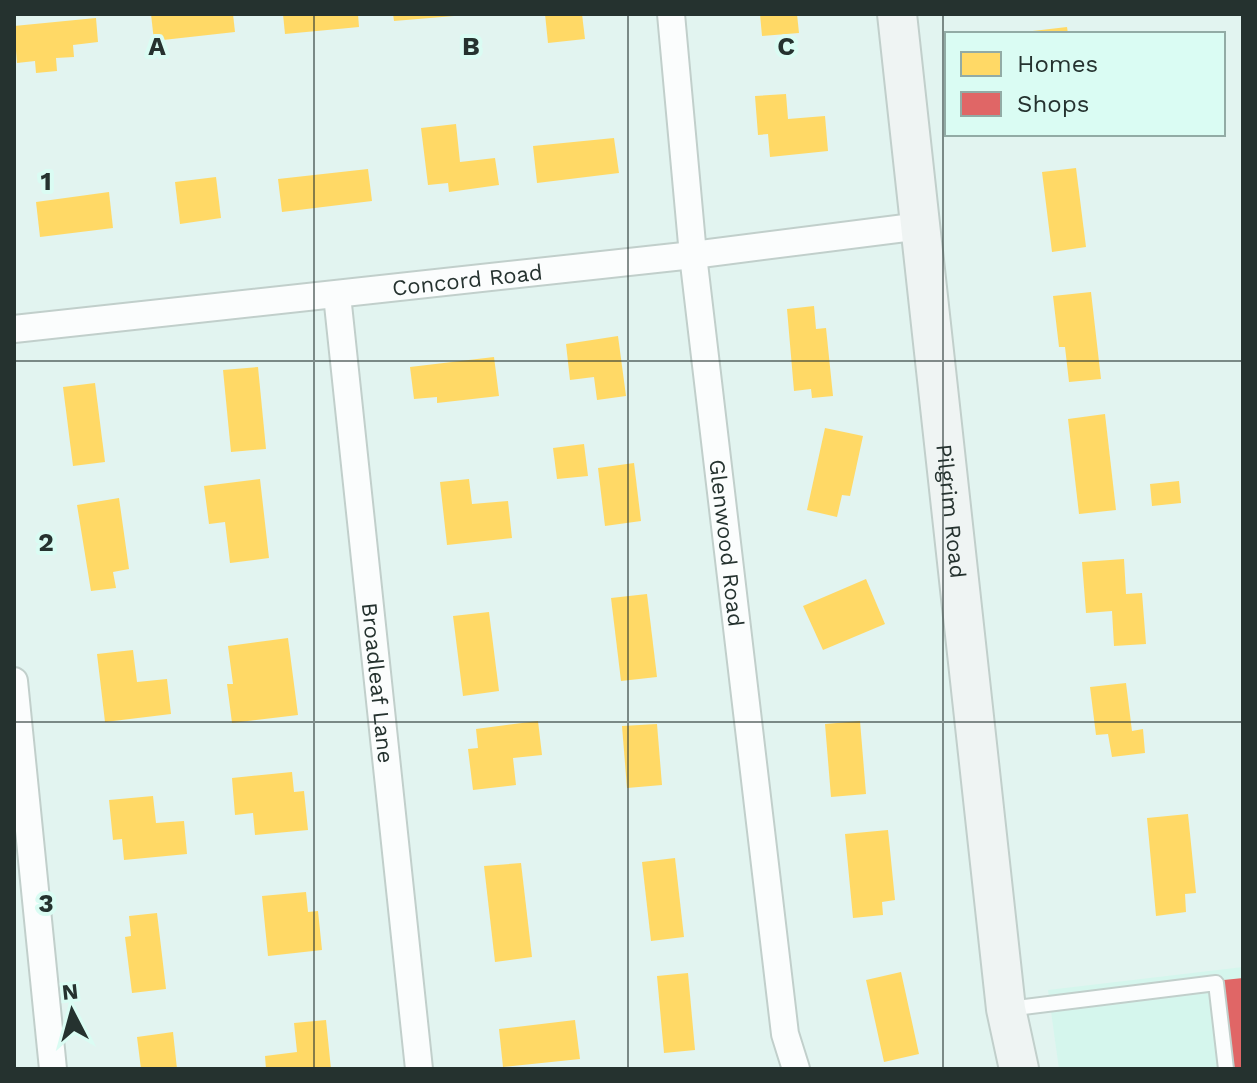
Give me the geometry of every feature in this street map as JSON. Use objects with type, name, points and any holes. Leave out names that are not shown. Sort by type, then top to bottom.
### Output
[{"type":"street","name":"Glenwood Road","points":[[671,14],[693,255],[783,1019],[796,1069]]},
{"type":"street","name":"Pilgrim Road","points":[[897,14],[1006,1009],[1019,1069]]},
{"type":"street","name":"Concord Road","points":[[14,329],[693,255],[921,226]]},
{"type":"street","name":"Broadleaf Lane","points":[[337,295],[419,1069]]},
{"type":"street","points":[[14,681],[53,1069]]},
{"type":"street","name":"Pilgrim Road","points":[[1005,1069],[1006,1009]]},
{"type":"lane","points":[[1006,1009],[1216,983],[1226,1069]]},
{"type":"shaded area","points":[[1243,967],[1243,1069],[1059,1069],[1048,990]]},
{"type":"building: Homes","points":[[151,14],[233,14],[235,32],[154,41]]},
{"type":"building: Homes","points":[[283,14],[358,14],[359,27],[285,34]]},
{"type":"building: Homes","points":[[393,14],[454,14],[454,16],[394,21]]},
{"type":"building: Homes","points":[[545,14],[582,14],[585,39],[548,43]]},
{"type":"building: Homes","points":[[760,14],[797,14],[799,33],[762,36]]},
{"type":"building: Homes","points":[[96,18],[98,42],[73,45],[74,57],[56,58],[57,71],[36,73],[35,61],[17,63],[14,26]]},
{"type":"building: Homes","points":[[1067,27],[1068,32],[1024,32]]},
{"type":"building: Homes","points":[[786,94],[788,119],[825,116],[828,151],[770,157],[768,134],[758,135],[755,96]]},
{"type":"building: Homes","points":[[456,124],[460,162],[495,158],[499,185],[449,192],[448,183],[428,185],[421,128]]},
{"type":"building: Homes","points":[[614,138],[619,173],[537,183],[533,146]]},
{"type":"building: Homes","points":[[1076,168],[1086,247],[1052,252],[1042,172]]},
{"type":"building: Homes","points":[[368,169],[372,201],[282,212],[278,179]]},
{"type":"building: Homes","points":[[216,177],[221,218],[180,224],[175,182]]},
{"type":"building: Homes","points":[[109,192],[113,228],[40,237],[36,202]]},
{"type":"building: Homes","points":[[1091,292],[1101,379],[1069,382],[1065,347],[1059,347],[1053,296]]},
{"type":"building: Homes","points":[[814,306],[816,329],[826,328],[833,396],[812,398],[811,389],[794,391],[787,309]]},
{"type":"building: Homes","points":[[618,336],[626,396],[597,400],[594,377],[570,380],[566,344]]},
{"type":"building: Homes","points":[[494,357],[499,396],[437,403],[437,397],[414,399],[410,367]]},
{"type":"building: Homes","points":[[258,367],[266,449],[231,452],[223,370]]},
{"type":"building: Homes","points":[[95,383],[105,462],[73,466],[63,387]]},
{"type":"building: Homes","points":[[1105,414],[1116,510],[1079,514],[1068,419]]},
{"type":"building: Homes","points":[[825,428],[863,436],[850,496],[842,495],[837,517],[807,510]]},
{"type":"building: Homes","points":[[584,444],[588,476],[557,479],[553,448]]},
{"type":"building: Homes","points":[[634,463],[641,521],[605,526],[598,468]]},
{"type":"building: Homes","points":[[260,479],[269,558],[230,563],[225,522],[209,524],[204,486]]},
{"type":"building: Homes","points":[[469,479],[472,504],[508,501],[512,538],[447,545],[440,482]]},
{"type":"building: Homes","points":[[1179,481],[1181,503],[1152,506],[1150,484]]},
{"type":"building: Homes","points":[[119,498],[129,569],[113,572],[116,588],[91,591],[77,505]]},
{"type":"building: Homes","points":[[1124,559],[1126,594],[1142,593],[1146,644],[1114,646],[1112,611],[1086,613],[1082,562]]},
{"type":"building: Homes","points":[[866,579],[885,624],[823,650],[803,606]]},
{"type":"building: Homes","points":[[647,594],[657,677],[621,681],[611,598]]},
{"type":"building: Homes","points":[[489,612],[499,691],[463,696],[453,616]]},
{"type":"building: Homes","points":[[288,638],[298,715],[232,723],[227,684],[233,684],[228,646]]},
{"type":"building: Homes","points":[[133,650],[137,682],[167,679],[171,714],[105,722],[97,654]]},
{"type":"building: Homes","points":[[1126,683],[1132,731],[1143,729],[1145,753],[1112,757],[1108,734],[1096,735],[1090,687]]},
{"type":"building: Homes","points":[[538,721],[542,755],[513,758],[516,785],[473,790],[468,749],[478,748],[476,729]]},
{"type":"building: Homes","points":[[860,721],[866,794],[831,797],[825,724]]},
{"type":"building: Homes","points":[[657,724],[662,785],[627,788],[622,726]]},
{"type":"building: Homes","points":[[292,772],[294,792],[304,791],[308,830],[255,835],[253,813],[235,815],[232,778]]},
{"type":"building: Homes","points":[[153,796],[156,823],[184,821],[187,854],[124,860],[122,839],[113,840],[109,800]]},
{"type":"building: Homes","points":[[1188,814],[1196,893],[1185,894],[1186,912],[1156,916],[1147,818]]},
{"type":"building: Homes","points":[[888,830],[895,900],[882,902],[883,915],[853,918],[845,834]]},
{"type":"building: Homes","points":[[675,858],[684,937],[651,941],[642,862]]},
{"type":"building: Homes","points":[[521,863],[532,957],[495,962],[484,866]]},
{"type":"building: Homes","points":[[306,892],[308,912],[318,911],[322,950],[268,956],[262,896]]},
{"type":"building: Homes","points":[[157,913],[166,989],[132,993],[125,937],[131,936],[129,916]]},
{"type":"building: Homes","points":[[901,972],[919,1054],[884,1062],[866,980]]},
{"type":"building: Homes","points":[[688,973],[695,1050],[664,1053],[657,976]]},
{"type":"building: Homes","points":[[326,1020],[331,1069],[266,1069],[265,1056],[297,1052],[294,1023]]},
{"type":"building: Homes","points":[[575,1020],[580,1059],[503,1067],[499,1029]]},
{"type":"building: Homes","points":[[173,1032],[177,1069],[141,1069],[137,1037]]},
{"type":"building: Shops","points":[[1243,978],[1243,1069],[1234,1069],[1224,980]]}]
